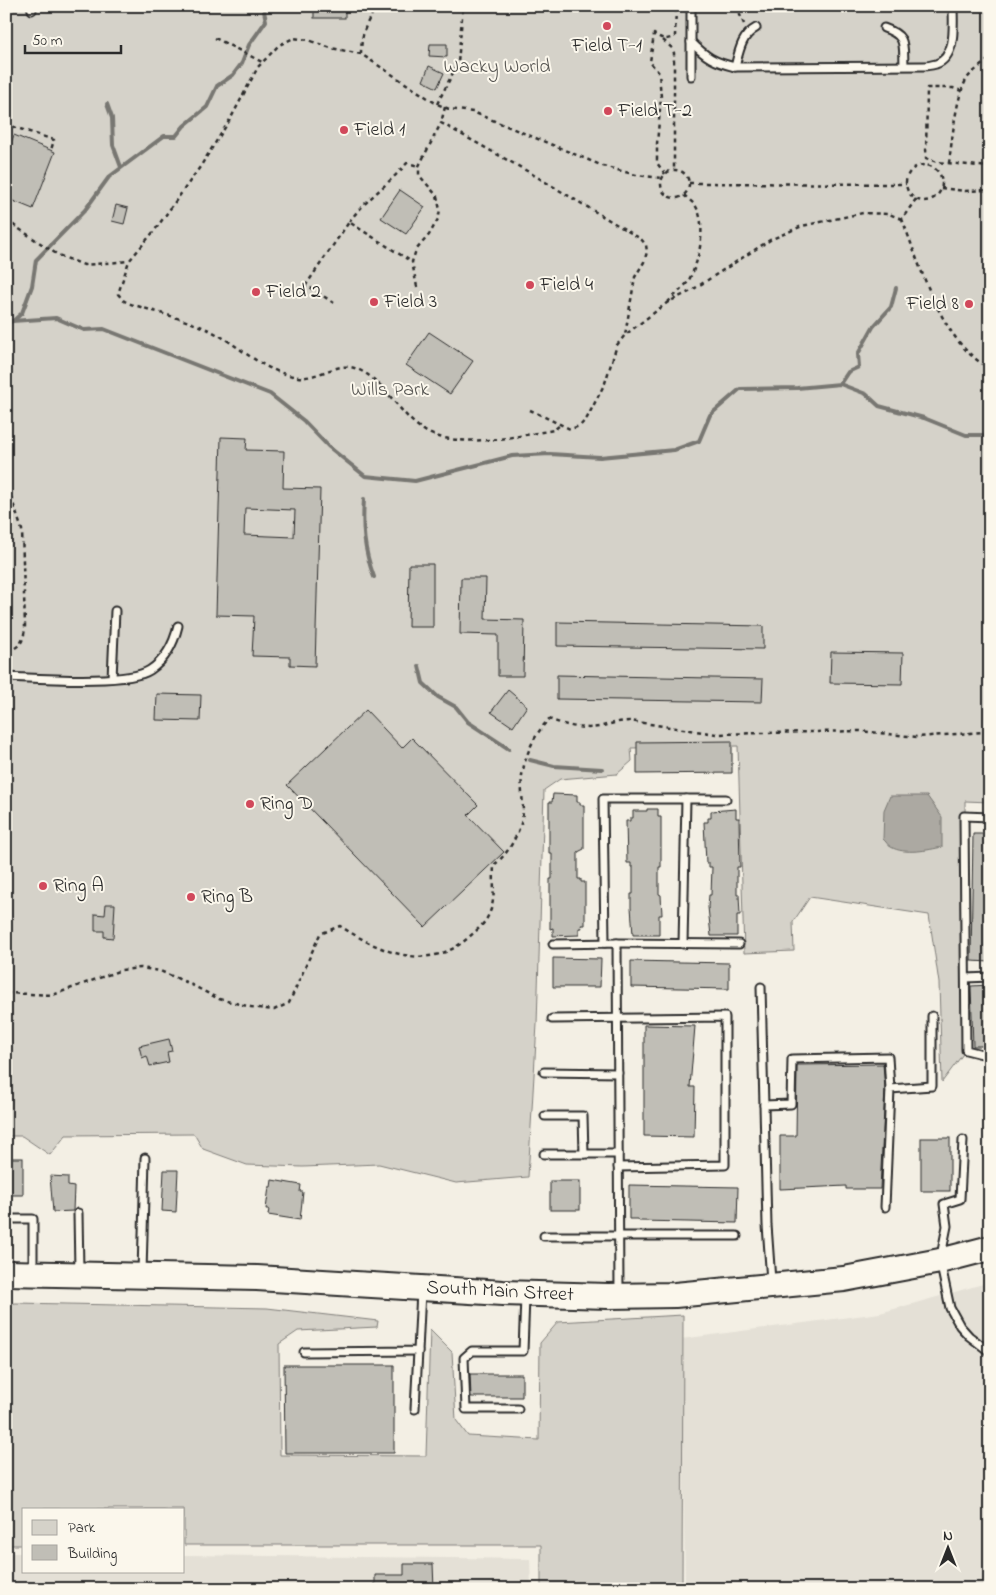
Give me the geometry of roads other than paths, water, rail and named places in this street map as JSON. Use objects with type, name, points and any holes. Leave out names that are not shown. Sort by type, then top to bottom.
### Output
[{"type":"highway","name":"South Main Street","points":[[6,1273],[257,1278],[525,1294],[675,1295],[844,1279],[940,1261],[990,1248]]},
{"type":"lane","points":[[691,6],[692,76]]},
{"type":"lane","points":[[691,42],[703,54],[717,63],[735,67],[924,66],[938,64],[947,55],[952,41],[953,6]]},
{"type":"lane","points":[[735,67],[742,43],[748,32],[756,28]]},
{"type":"lane","points":[[884,28],[895,32],[902,39],[904,65]]},
{"type":"lane","points":[[112,678],[115,611]]},
{"type":"lane","points":[[6,677],[132,677],[150,670],[166,654],[173,643],[178,626]]},
{"type":"lane","points":[[683,944],[686,799]]},
{"type":"lane","points":[[604,943],[604,800],[726,799]]},
{"type":"lane","points":[[990,817],[964,816],[966,1050],[990,1056]]},
{"type":"lane","points":[[618,943],[619,1296]]},
{"type":"lane","points":[[553,944],[739,944]]},
{"type":"lane","points":[[966,978],[990,977]]},
{"type":"lane","points":[[761,987],[767,1225],[772,1287]]},
{"type":"lane","points":[[890,1089],[932,1086],[932,1016]]},
{"type":"lane","points":[[552,1019],[725,1017],[725,1165],[618,1167]]},
{"type":"lane","points":[[764,1105],[791,1104],[792,1059],[888,1058],[890,1089],[885,1208]]},
{"type":"lane","points":[[544,1072],[618,1073]]},
{"type":"lane","points":[[545,1116],[584,1116],[584,1154]]},
{"type":"lane","points":[[962,1140],[960,1199],[944,1204],[946,1226],[940,1261],[953,1314],[969,1336],[990,1352]]},
{"type":"lane","points":[[544,1154],[618,1154]]},
{"type":"lane","points":[[142,1275],[144,1158]]},
{"type":"lane","points":[[78,1214],[79,1274]]},
{"type":"lane","points":[[6,1219],[33,1219],[34,1273]]},
{"type":"lane","points":[[544,1236],[737,1236]]},
{"type":"lane","points":[[415,1409],[421,1288]]},
{"type":"lane","points":[[518,1409],[466,1409],[464,1358],[472,1351],[523,1351],[525,1294]]},
{"type":"lane","points":[[304,1352],[418,1351]]},
{"type":"waterway","points":[[13,321],[22,313],[32,286],[36,260],[85,210],[109,177],[164,136],[176,136],[184,126],[207,107],[217,86],[233,75],[242,63],[249,45],[266,21],[264,11],[267,6]]},
{"type":"waterway","points":[[107,104],[112,118],[113,145],[121,167]]},
{"type":"waterway","points":[[840,384],[848,372],[859,367],[858,354],[873,327],[891,307],[896,288]]},
{"type":"waterway","points":[[6,325],[12,321],[56,318],[84,330],[104,329],[270,394],[304,421],[329,447],[365,476],[415,481],[512,456],[550,454],[600,457],[674,450],[699,441],[710,415],[740,389],[797,388],[840,384],[866,394],[879,406],[924,418],[966,435],[990,435]]},
{"type":"waterway","points":[[364,499],[364,539],[374,577]]},
{"type":"waterway","points":[[419,666],[423,683],[438,697],[456,707],[468,722],[509,749]]},
{"type":"waterway","points":[[530,760],[554,766],[602,769]]},
{"type":"place","name":"Field T-1","points":[[607,26]]},
{"type":"place","name":"Field T-2","points":[[608,111]]},
{"type":"place","name":"Field 1","points":[[344,130]]},
{"type":"place","name":"Field 4","points":[[530,285]]},
{"type":"place","name":"Field 2","points":[[256,292]]},
{"type":"place","name":"Field 3","points":[[374,302]]},
{"type":"place","name":"Field 8","points":[[969,304]]},
{"type":"place","name":"Ring D","points":[[250,804]]},
{"type":"place","name":"Ring A","points":[[43,886]]},
{"type":"place","name":"Ring B","points":[[191,897]]},
{"type":"park label","name":"Wacky World","points":[[497,67]]},
{"type":"park label","name":"Wills Park","points":[[390,390]]}]
